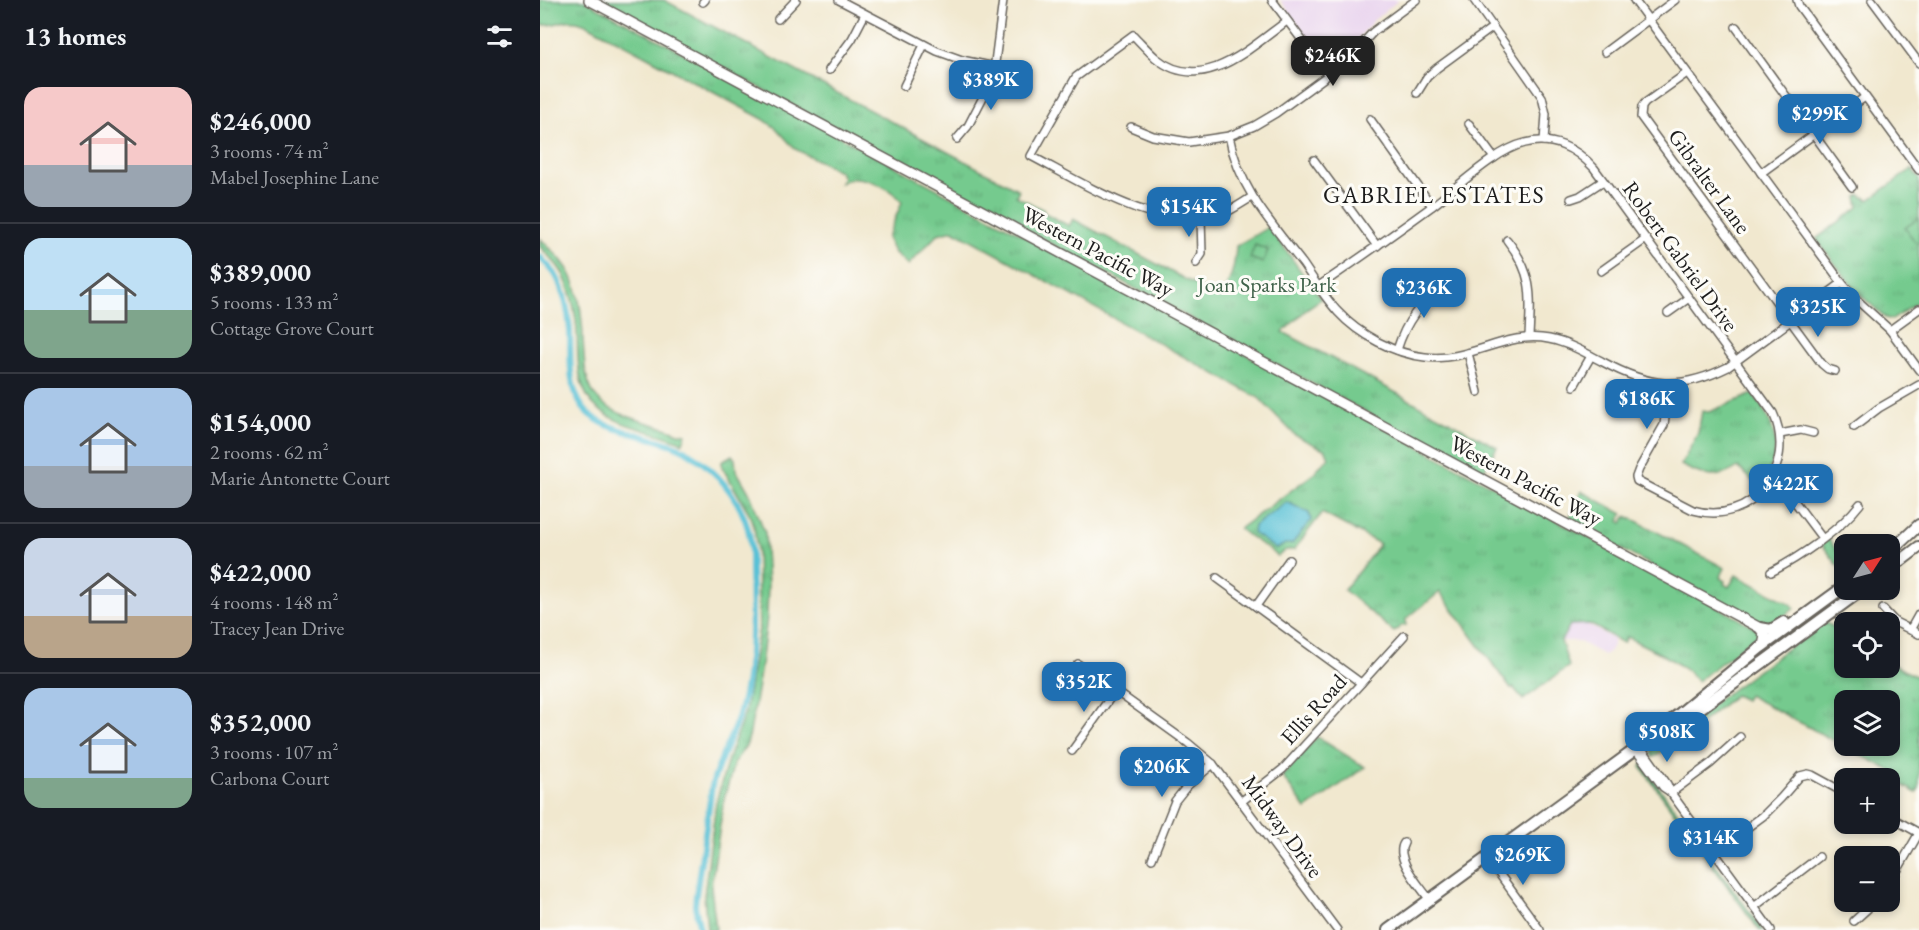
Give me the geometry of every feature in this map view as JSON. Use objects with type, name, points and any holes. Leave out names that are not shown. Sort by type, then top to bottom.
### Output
[{"type":"main road","points":[[1900,538],[1918,526]]},
{"type":"main road","points":[[1900,543],[1918,526]]},
{"type":"main road","points":[[1900,561],[1919,547]]},
{"type":"main road","points":[[1760,628],[1767,630],[1777,628],[1834,586]]},
{"type":"main road","points":[[1388,930],[1637,748],[1746,659],[1834,594]]},
{"type":"main road","points":[[1637,748],[1654,742],[1848,600]]},
{"type":"main road","points":[[1746,659],[1748,666],[1754,669]]},
{"type":"street","name":"Western Pacific Way","points":[[589,0],[1760,628]]},
{"type":"street","points":[[778,19],[796,0]]},
{"type":"street","points":[[838,0],[949,56],[995,67]]},
{"type":"street","points":[[957,139],[968,126],[986,94],[995,67],[1003,0]]},
{"type":"street","points":[[1272,0],[1328,75]]},
{"type":"street","points":[[1131,127],[1153,136],[1189,142],[1229,136],[1254,126],[1328,75],[1350,57],[1373,32],[1416,0]]},
{"type":"street","points":[[1319,286],[1432,206],[1494,158],[1514,146],[1544,141],[1546,114],[1542,98],[1474,0]]},
{"type":"street","points":[[1634,0],[1842,283],[1890,330],[1919,370]]},
{"type":"street","points":[[1605,52],[1675,0]]},
{"type":"street","points":[[1797,0],[1799,6],[1919,170]]},
{"type":"street","points":[[1872,0],[1919,63]]},
{"type":"street","points":[[829,70],[852,39],[865,14]]},
{"type":"street","points":[[1252,197],[1219,215],[1201,218],[1173,217],[1141,210],[1119,202],[1031,156],[1076,76],[1133,35],[1158,60],[1175,68],[1208,71],[1227,64],[1287,21]]},
{"type":"street","points":[[1416,93],[1427,77],[1437,68],[1494,27]]},
{"type":"street","points":[[1736,27],[1852,187]]},
{"type":"street","points":[[904,86],[924,45]]},
{"type":"street","name":"Gibralter Lane","points":[[1687,73],[1645,103],[1641,117],[1790,321]]},
{"type":"street","points":[[1761,173],[1865,97]]},
{"type":"street","points":[[1370,119],[1432,206]]},
{"type":"street","points":[[1469,124],[1494,158]]},
{"type":"street","points":[[1229,136],[1238,168],[1252,197],[1338,312],[1372,338],[1397,350],[1425,357],[1437,358],[1468,353],[1505,340],[1529,336],[1564,342],[1635,378],[1654,384],[1688,381],[1707,376],[1736,361],[1842,283]]},
{"type":"street","name":"Robert Gabriel Drive","points":[[1544,141],[1563,145],[1583,156],[1604,181],[1773,413],[1781,445],[1778,464],[1769,483]]},
{"type":"street","points":[[1314,160],[1377,246]]},
{"type":"street","points":[[1571,199],[1604,181]]},
{"type":"street","points":[[1196,263],[1202,254],[1201,218]]},
{"type":"street","points":[[1601,271],[1646,239]]},
{"type":"street","points":[[1507,240],[1523,263],[1528,276],[1529,336]]},
{"type":"street","points":[[1397,350],[1402,334],[1414,312],[1444,285]]},
{"type":"street","points":[[1668,313],[1689,298]]},
{"type":"street","points":[[1890,330],[1919,309]]},
{"type":"street","points":[[1790,321],[1822,364],[1827,369],[1835,371]]},
{"type":"street","points":[[1468,353],[1478,392]]},
{"type":"street","points":[[1574,386],[1591,356]]},
{"type":"street","points":[[1669,383],[1664,424],[1636,477],[1640,484],[1693,510],[1712,513],[1738,508],[1754,499],[1769,483],[1795,502],[1822,538]]},
{"type":"street","points":[[1854,427],[1879,408],[1919,385]]},
{"type":"street","points":[[1780,434],[1801,430],[1814,433]]},
{"type":"street","points":[[1771,572],[1784,566],[1822,538],[1852,515],[1860,504]]},
{"type":"street","points":[[1256,606],[1289,560]]},
{"type":"street","points":[[1217,578],[1361,683]]},
{"type":"street","points":[[1883,609],[1895,622],[1919,634]]},
{"type":"street","points":[[1910,630],[1919,614]]},
{"type":"street","points":[[1760,628],[1766,636],[1763,646]]},
{"type":"street","name":"Ellis Road","points":[[1242,801],[1283,769],[1404,636]]},
{"type":"street","name":"Midway Drive","points":[[1078,664],[1197,749],[1214,764],[1337,930]]},
{"type":"street","points":[[1072,751],[1116,691]]},
{"type":"street","points":[[1671,793],[1710,764],[1740,737]]},
{"type":"street","points":[[1637,748],[1667,784],[1671,793],[1771,930]]},
{"type":"street","points":[[1152,860],[1175,801],[1187,786],[1214,764]]},
{"type":"street","points":[[1714,852],[1763,816],[1803,774],[1812,775],[1834,787]]},
{"type":"street","points":[[1900,823],[1919,833],[1900,866]]},
{"type":"street","points":[[1404,843],[1401,848],[1402,859],[1430,899]]},
{"type":"street","points":[[1487,857],[1540,930]]},
{"type":"street","points":[[1754,907],[1820,857]]},
{"type":"street","points":[[1854,921],[1864,912]]},
{"type":"shaded area","points":[[1280,0],[1399,0],[1375,19],[1347,51],[1331,63],[1324,60]]},
{"type":"shaded area","points":[[1586,624],[1613,639],[1610,651],[1604,655],[1578,641],[1561,641],[1570,625]]},
{"type":"green space","points":[[540,0],[584,0],[1636,563],[1756,628],[1759,634],[1697,681],[1674,662],[1627,637],[1623,643],[1590,624],[1570,625],[1561,641],[1569,666],[1523,700],[1514,688],[1511,689],[1440,592],[1406,619],[1406,625],[1394,632],[1344,590],[1380,544],[1322,513],[1294,550],[1286,550],[1278,556],[1239,529],[1316,472],[1329,458],[1326,450],[1296,436],[1259,398],[953,230],[938,234],[908,265],[894,252],[887,238],[902,202],[893,193],[874,182],[860,178],[850,178],[840,183],[843,177],[839,171],[795,149],[777,129],[763,119],[586,24],[567,21],[540,25]]},
{"type":"green space","name":"Joan Sparks Park","points":[[596,0],[664,0],[1019,190],[1016,196],[1069,226],[1073,219],[1220,298],[1232,273],[1236,246],[1269,227],[1321,299],[1283,332],[1497,447],[1482,474]]},
{"type":"green space","points":[[1912,169],[1919,179],[1919,301],[1892,320],[1886,318],[1856,291],[1816,239],[1859,207],[1857,197],[1860,195],[1869,200]]},
{"type":"green space","points":[[1919,218],[1919,241],[1916,243],[1905,228]]},
{"type":"green space","points":[[540,238],[562,261],[574,282],[581,311],[585,365],[594,394],[601,402],[619,413],[686,434],[683,443],[616,420],[597,408],[589,399],[580,378],[576,321],[570,292],[559,268],[540,247]]},
{"type":"green space","points":[[1255,245],[1268,250],[1263,263],[1250,258]]},
{"type":"green space","points":[[1753,394],[1768,417],[1775,440],[1772,463],[1759,487],[1738,467],[1723,475],[1709,476],[1681,465],[1698,433],[1702,411],[1709,412]]},
{"type":"green space","points":[[732,455],[735,459],[736,470],[750,494],[765,533],[768,583],[767,617],[750,733],[747,744],[734,763],[724,799],[711,886],[716,930],[707,930],[704,896],[716,803],[728,759],[745,712],[759,629],[757,549],[754,527],[748,511],[722,467],[722,461]]},
{"type":"green space","points":[[1581,491],[1623,514],[1619,521],[1622,523],[1627,516],[1725,568],[1720,578],[1729,587],[1736,575],[1795,608],[1767,627],[1568,521]]},
{"type":"green space","points":[[1827,537],[1834,547],[1834,560],[1820,542]]},
{"type":"green space","points":[[1824,622],[1834,627],[1834,678],[1900,678],[1900,668],[1919,678],[1919,788],[1916,793],[1900,784],[1900,768],[1885,768],[1863,756],[1900,756],[1900,690],[1834,690],[1834,741],[1748,695],[1745,700],[1735,695],[1690,732],[1653,757],[1651,753],[1655,746]]},
{"type":"green space","points":[[1317,737],[1365,767],[1306,809],[1282,776]]},
{"type":"green space","points":[[1642,764],[1763,930],[1759,930],[1641,767]]},
{"type":"water","points":[[1287,502],[1309,513],[1311,520],[1292,544],[1285,544],[1276,549],[1253,533],[1254,526]]},
{"type":"waterway","points":[[540,257],[555,274],[563,294],[569,324],[572,382],[584,409],[592,417],[616,429],[672,445],[695,457],[724,483],[744,517],[749,534],[752,606],[749,664],[738,718],[712,786],[695,906],[700,930]]},
{"type":"district","name":"GABRIEL ESTATES","points":[[1434,195]]}]
